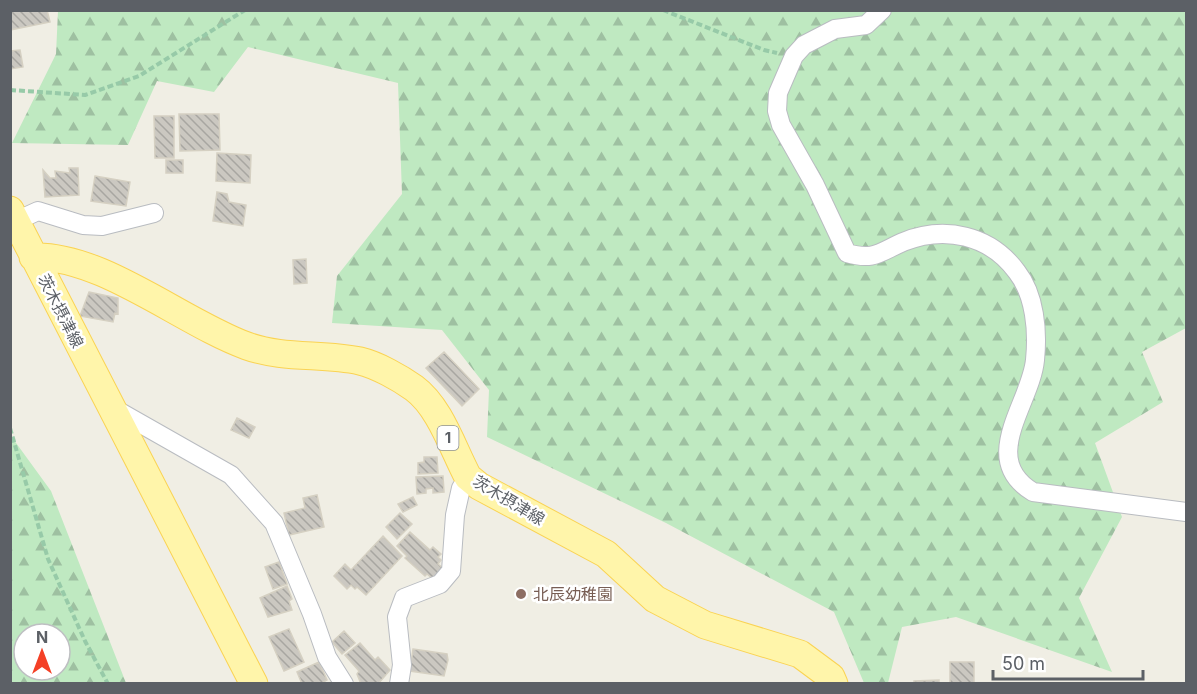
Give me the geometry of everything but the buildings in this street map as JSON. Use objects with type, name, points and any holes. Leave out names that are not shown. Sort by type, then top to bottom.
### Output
[{"type":"main road","name":"茨木摂津線","points":[[13,216],[254,684]]},
{"type":"main road","name":"茨木摂津線","points":[[33,257],[51,256],[90,268],[247,346],[277,352],[362,361],[400,380],[414,388],[429,404],[468,477],[479,486],[606,554],[655,599],[705,625],[800,654],[831,677],[834,684]]},
{"type":"street","points":[[882,10],[876,19],[866,25],[835,29],[818,36],[794,56],[778,93],[777,111],[781,125],[815,185],[847,253],[871,256],[924,236],[962,235],[982,241],[1002,253],[1019,273],[1031,295],[1035,361],[1014,419],[1009,446],[1010,471],[1019,483],[1033,492],[1186,512]]},
{"type":"street","points":[[13,216],[38,211],[83,225],[102,226],[154,213]]},
{"type":"street","points":[[109,405],[231,475],[274,523],[312,614],[327,657],[344,684]]},
{"type":"street","points":[[399,684],[402,665],[397,617],[404,598],[440,584],[451,571],[454,515],[461,488],[468,477]]},
{"type":"path","points":[[10,90],[85,95],[139,76],[245,10]]},
{"type":"path","points":[[663,10],[764,50],[794,56]]},
{"type":"path","points":[[10,428],[48,559],[85,641],[108,684]]},
{"type":"green space","points":[[58,11],[1186,11],[1186,328],[1142,352],[1163,402],[1095,443],[1122,517],[1079,598],[1112,672],[956,617],[902,627],[888,683],[864,683],[834,612],[666,523],[487,437],[489,390],[442,330],[332,323],[337,276],[402,194],[398,83],[248,47],[214,92],[157,81],[128,145],[12,143],[56,54]]},
{"type":"green space","points":[[11,436],[51,491],[126,683],[11,683]]},
{"type":"place","name":"北辰幼稚園","points":[[521,594]]}]
